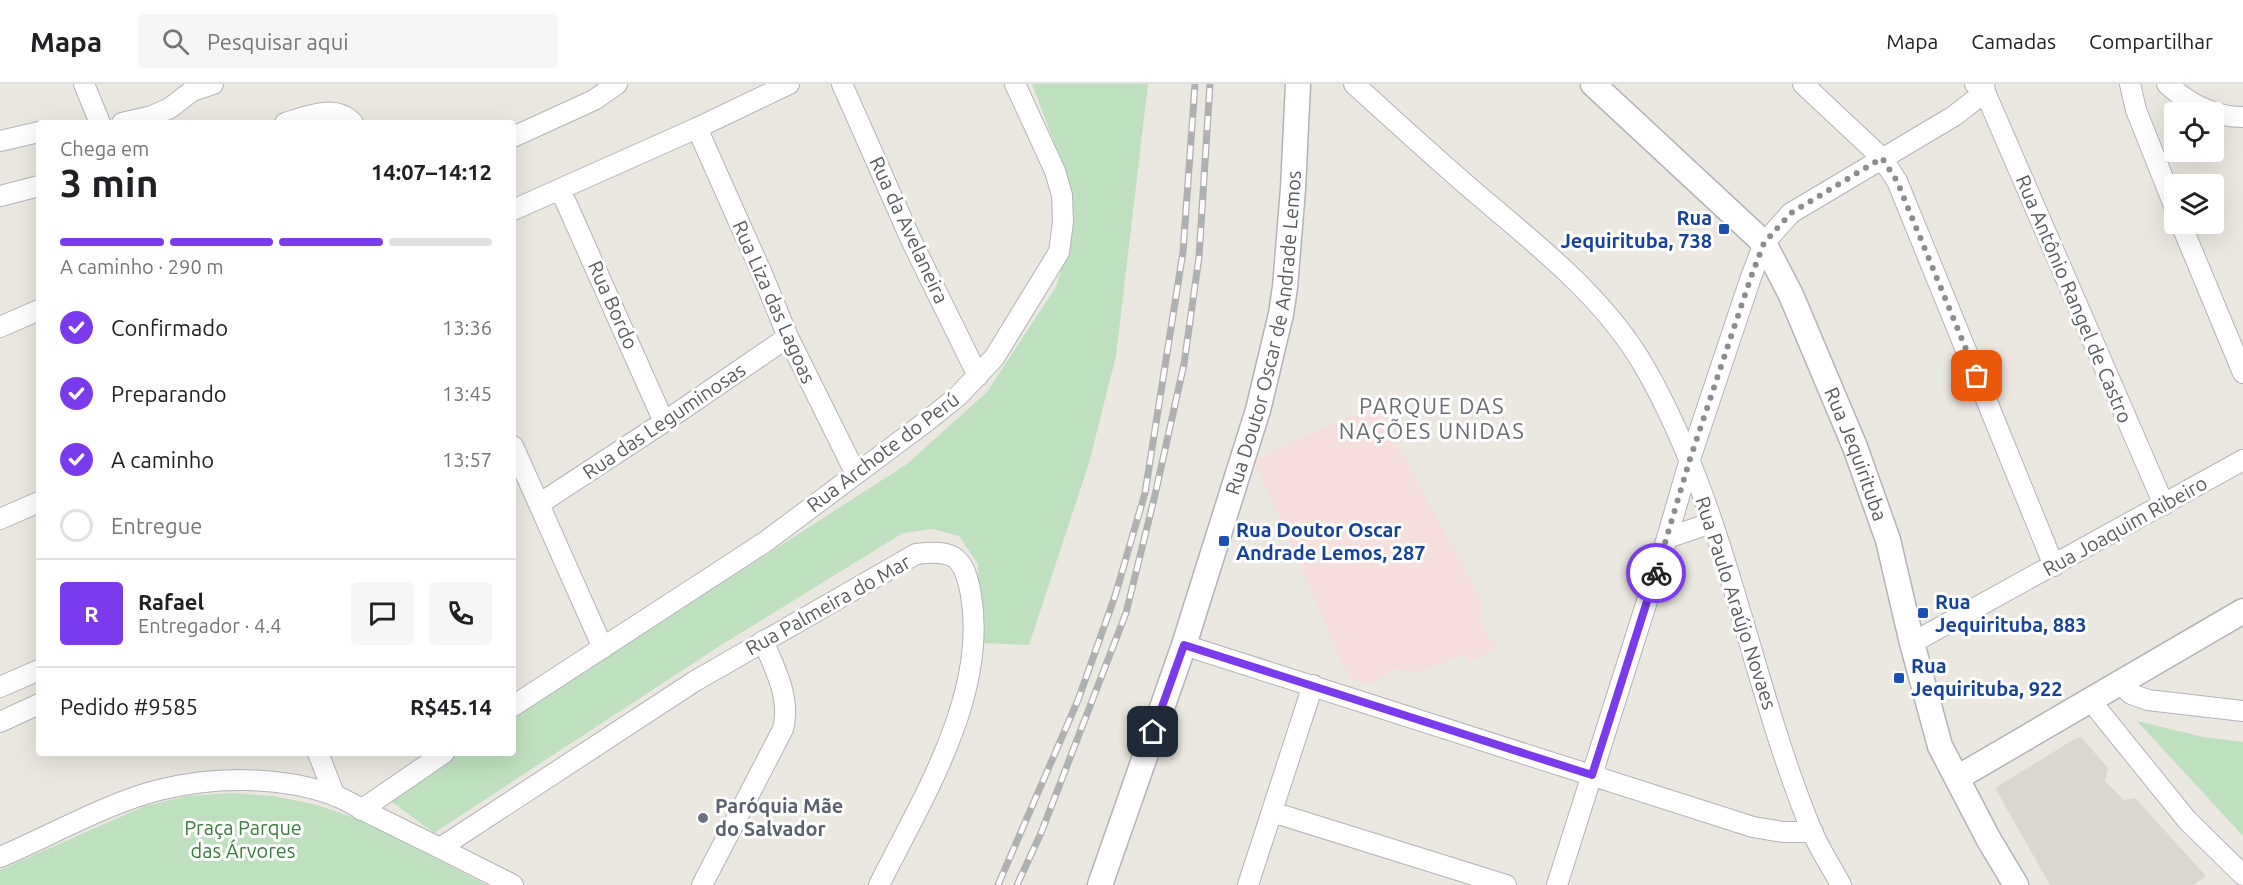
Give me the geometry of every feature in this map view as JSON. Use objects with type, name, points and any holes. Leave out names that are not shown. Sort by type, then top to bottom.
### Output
[{"type":"street","points":[[84,84],[93,120]]},
{"type":"street","points":[[135,120],[170,108],[192,91],[213,84]]},
{"type":"street","points":[[516,136],[594,100],[616,84]]},
{"type":"street","points":[[516,209],[697,128],[789,84]]},
{"type":"street","name":"Rua da Avelaneira","points":[[842,84],[912,242],[978,375]]},
{"type":"street","name":"Rua Archote do Perú","points":[[516,704],[765,542],[927,421],[958,396],[994,358],[1059,252],[1063,222],[1062,195],[1055,171],[1015,84]]},
{"type":"street","name":"Rua Doutor Oscar de Andrade Lemos","points":[[1100,885],[1184,645],[1258,410],[1281,314],[1293,189],[1298,84]]},
{"type":"street","name":"Rua Paulo Araújo Novaes","points":[[1354,84],[1451,172],[1557,262],[1617,328],[1644,365],[1690,459],[1777,732],[1813,832],[1841,885]]},
{"type":"street","name":"Rua Jequirituba","points":[[1593,84],[1764,243],[1791,295],[1855,447],[1888,540],[1912,643],[1940,746],[1989,840],[2016,885]]},
{"type":"street","points":[[1803,84],[1882,158],[1900,190],[2054,566]]},
{"type":"street","points":[[2130,84],[2136,110],[2164,180]]},
{"type":"street","points":[[2167,84],[2189,101],[2207,110],[2223,115],[2243,117]]},
{"type":"street","points":[[1557,885],[1668,538],[1690,459],[1764,243],[1791,213],[1954,116],[1981,87]]},
{"type":"street","name":"Rua Antônio Rangel de Castro","points":[[1981,87],[2164,505]]},
{"type":"street","points":[[297,120],[329,112],[350,120]]},
{"type":"street","name":"Rua Liza das Lagoas","points":[[697,128],[788,337],[856,474]]},
{"type":"street","points":[[0,141],[36,133]]},
{"type":"street","points":[[0,196],[36,187]]},
{"type":"street","name":"Rua Bordo","points":[[560,189],[664,422]]},
{"type":"street","points":[[2185,234],[2243,373]]},
{"type":"street","points":[[0,327],[36,311]]},
{"type":"street","name":"Rua das Leguminosas","points":[[539,504],[788,337]]},
{"type":"street","points":[[516,453],[603,648]]},
{"type":"street","name":"Rua Joaquim Ribeiro","points":[[1912,643],[2243,460]]},
{"type":"street","points":[[0,519],[36,503]]},
{"type":"street","points":[[1668,538],[1712,523]]},
{"type":"street","name":"Rua Palmeira do Mar","points":[[440,848],[695,681],[764,641],[916,555],[930,552],[949,554],[958,558],[964,566],[974,610],[972,667],[941,761],[879,885]]},
{"type":"street","points":[[1957,778],[2243,611]]},
{"type":"street","points":[[702,885],[783,729],[786,718],[786,708],[778,675],[764,641]]},
{"type":"street","points":[[1184,645],[1753,827],[1783,832],[1813,832]]},
{"type":"street","points":[[0,687],[36,670]]},
{"type":"street","points":[[2118,682],[2131,694],[2148,700],[2243,711]]},
{"type":"street","points":[[1248,885],[1313,685]]},
{"type":"street","points":[[2090,700],[2187,820],[2243,874]]},
{"type":"street","points":[[0,722],[36,705]]},
{"type":"street","points":[[319,756],[335,796]]},
{"type":"street","points":[[361,810],[440,756]]},
{"type":"street","points":[[0,857],[129,800],[158,790],[192,783],[270,781],[297,785],[335,796],[513,885]]},
{"type":"street","points":[[1272,812],[1506,885]]},
{"type":"shaded area","points":[[1376,404],[1483,604],[1480,623],[1496,649],[1469,662],[1465,654],[1417,673],[1395,668],[1370,685],[1349,678],[1254,460]]},
{"type":"shaded area","points":[[2081,737],[2108,768],[2105,781],[2124,800],[2135,798],[2206,876],[2193,885],[2050,885],[1995,788]]},
{"type":"green space","points":[[1032,84],[1148,84],[1116,356],[1089,463],[1029,645],[979,643],[978,564],[959,536],[933,529],[903,533],[718,647],[434,833],[388,799],[454,756],[516,756],[516,716],[907,464],[987,392],[1056,287],[1073,231],[1070,184]]},
{"type":"green space","points":[[2137,721],[2203,737],[2243,742],[2243,836]]},
{"type":"green space","name":"Praça Parque das Árvores","points":[[231,793],[274,796],[317,805],[358,819],[487,885],[0,885],[0,870],[145,806],[187,796]]},
{"type":"railway","points":[[998,885],[1078,700],[1115,596],[1145,493],[1183,252],[1195,84]]},
{"type":"railway","points":[[1017,885],[1041,833],[1126,613],[1155,495],[1184,364],[1199,257],[1210,84]]},
{"type":"way so far","points":[[1656,573],[1690,459],[1764,243],[1791,213],[1882,158],[1897,181],[1977,376]]},
{"type":"place","name":"Rua Jequirituba, 738","points":[[1724,229]]},
{"type":"place","name":"Rua Doutor Oscar Andrade Lemos, 287","points":[[1224,541]]},
{"type":"place","name":"Rua Jequirituba, 883","points":[[1923,613]]},
{"type":"place","name":"Rua Jequirituba, 922","points":[[1899,678]]},
{"type":"place","name":"Paróquia Mãe do Salvador","points":[[703,818]]},
{"type":"district","name":"PARQUE DAS NAÇÕES UNIDAS","points":[[1432,418]]},
{"type":"route","points":[[1153,732],[1184,645],[1592,775],[1656,573]]}]
